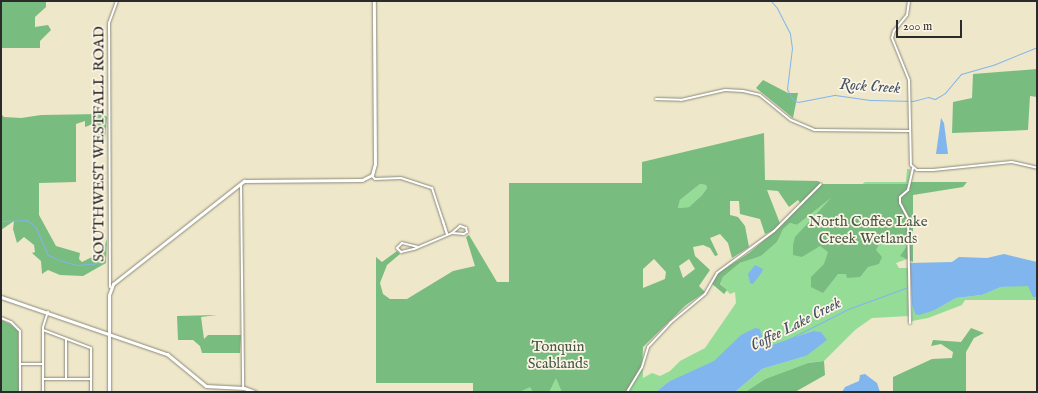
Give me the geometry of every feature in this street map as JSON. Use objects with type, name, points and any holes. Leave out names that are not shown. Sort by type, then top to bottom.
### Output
[{"type":"main road","points":[[109,391],[110,288],[241,182],[250,180],[362,180],[372,175],[375,164],[374,1]]},
{"type":"main road","points":[[1,297],[109,333],[169,355],[206,386],[242,388],[254,392]]},
{"type":"street","name":"SOUTHWEST WESTFALL ROAD","points":[[110,288],[109,23],[118,1]]},
{"type":"street","points":[[909,1],[908,15],[894,31],[892,38],[909,80],[910,162],[913,168],[908,190],[900,197],[900,203],[908,218],[910,324]]},
{"type":"street","points":[[656,99],[682,100],[719,91],[743,91],[760,95],[791,120],[814,130],[909,131]]},
{"type":"street","points":[[913,168],[939,170],[1012,162],[1037,168]]},
{"type":"street","points":[[372,175],[374,179],[401,178],[428,186],[434,192],[447,234]]},
{"type":"street","points":[[241,182],[242,388]]},
{"type":"street","points":[[627,392],[642,367],[648,347],[668,325],[705,294],[718,272],[774,231],[821,184]]},
{"type":"street","points":[[418,247],[402,242],[396,248],[403,252],[418,247],[447,234],[464,234],[466,228],[460,226],[452,233]]},
{"type":"street","points":[[43,392],[43,330],[48,312]]},
{"type":"street","points":[[1,318],[11,322],[20,331],[20,392]]},
{"type":"street","points":[[43,330],[91,347],[91,392]]},
{"type":"street","points":[[66,339],[66,379]]},
{"type":"street","points":[[20,364],[43,364]]},
{"type":"street","points":[[43,379],[91,379]]},
{"type":"green space","points":[[1,1],[46,1],[46,7],[35,17],[35,27],[48,25],[51,30],[40,41],[40,48],[1,48]]},
{"type":"green space","points":[[1037,69],[1037,97],[1030,96],[1028,130],[952,133],[953,102],[972,98],[973,74]]},
{"type":"green space","points":[[763,80],[788,93],[798,93],[793,118],[756,88]]},
{"type":"green space","points":[[1,114],[4,117],[21,118],[41,115],[102,114],[107,117],[105,141],[96,138],[102,126],[95,130],[93,124],[85,127],[85,121],[76,124],[76,182],[39,183],[39,215],[56,246],[80,253],[79,259],[82,262],[92,257],[101,257],[107,239],[106,263],[83,276],[60,275],[48,270],[42,274],[41,261],[32,253],[35,252],[34,245],[24,237],[17,243],[13,229],[14,221],[1,230]]},
{"type":"green space","points":[[764,133],[765,180],[818,181],[822,184],[908,184],[908,187],[909,182],[967,182],[963,187],[913,195],[913,262],[900,256],[907,246],[905,242],[891,240],[879,244],[876,250],[882,257],[879,264],[868,267],[860,277],[847,278],[846,274],[838,274],[823,293],[811,287],[811,277],[824,264],[828,252],[820,246],[802,257],[793,255],[793,245],[795,237],[831,198],[797,225],[790,223],[783,229],[777,242],[761,256],[740,263],[723,277],[720,284],[727,290],[724,294],[711,283],[715,275],[749,253],[779,228],[765,234],[760,219],[740,214],[739,201],[730,201],[730,215],[738,217],[745,226],[749,247],[732,258],[728,243],[720,234],[710,238],[718,255],[715,256],[710,248],[703,245],[693,247],[695,256],[710,270],[699,286],[705,292],[686,305],[643,347],[641,367],[627,392],[562,392],[556,378],[549,392],[533,392],[530,387],[519,392],[473,392],[473,383],[376,383],[376,257],[382,262],[397,251],[400,254],[387,265],[380,283],[383,294],[390,299],[407,299],[453,271],[475,266],[466,237],[469,235],[497,282],[509,282],[509,183],[642,183],[642,162]],"holes":[[[700,184],[706,185],[707,188],[702,195],[689,207],[678,208],[680,200]],[[767,190],[778,191],[789,207],[798,200],[801,204],[781,226]],[[654,259],[666,272],[665,279],[643,288],[643,269]],[[689,259],[695,269],[683,278],[679,266]]]},
{"type":"green space","points":[[907,169],[910,169],[910,258],[896,263],[899,268],[908,268],[909,316],[872,318],[855,330],[824,361],[808,363],[765,379],[745,392],[735,392],[762,369],[806,356],[813,331],[668,382],[656,392],[473,392],[643,317],[643,378],[652,373],[660,376],[670,371],[680,361],[705,348],[736,303],[735,292],[730,294],[720,283],[723,277],[740,263],[761,256],[777,242],[782,229],[790,223],[797,225],[831,198],[832,201],[820,210],[793,245],[793,254],[797,255],[850,194],[865,182],[906,182]]},
{"type":"green space","points":[[700,184],[706,185],[707,188],[702,195],[689,207],[678,208],[680,200]]},
{"type":"green space","points":[[1021,285],[1029,286],[1037,300],[965,300],[962,305],[928,318],[912,321],[912,305],[915,314],[935,310],[956,298],[982,295],[1001,287]]},
{"type":"green space","points":[[217,315],[201,317],[204,339],[208,335],[241,335],[240,353],[202,353],[200,346],[193,340],[178,340],[177,316]]},
{"type":"green space","points":[[1,320],[10,324],[18,331],[19,392],[1,392]]},
{"type":"green space","points":[[971,328],[984,333],[974,338],[966,352],[966,392],[893,392],[893,377],[932,359],[952,358],[953,352],[941,344],[931,346],[933,340],[961,342]]},
{"type":"green space","points":[[824,361],[825,375],[795,392],[745,392],[765,379],[808,363]]},
{"type":"water","points":[[941,118],[944,123],[948,154],[936,154]]},
{"type":"water","points":[[1004,254],[1037,262],[1037,297],[1033,297],[1028,286],[1001,287],[982,295],[956,298],[935,310],[919,315],[915,314],[912,305],[910,263],[952,262],[959,257],[987,258]]},
{"type":"water","points":[[755,265],[763,269],[753,284],[750,283],[748,274]]},
{"type":"water","points":[[755,328],[760,329],[763,341],[772,345],[813,331],[821,332],[827,340],[806,356],[762,369],[735,392],[656,392],[668,382],[714,361],[741,335]]},
{"type":"water","points":[[865,374],[877,383],[880,392],[842,392],[845,387],[859,381],[860,375]]},
{"type":"waterway","name":"Rock Creek","points":[[771,1],[777,8],[790,34],[792,48],[787,89],[793,100],[798,102],[835,95],[872,100],[913,101],[928,97],[935,99],[945,93],[961,74],[993,65],[1037,47]]},
{"type":"waterway","points":[[1,221],[26,220],[35,226],[48,255],[59,260],[77,265],[100,263]]},
{"type":"waterway","name":"Coffee Lake Creek","points":[[783,342],[848,309],[908,287]]},
{"type":"park label","name":"North Coffee Lake Creek Wetlands","points":[[868,230]]},
{"type":"park label","name":"Tonquin Scablands","points":[[558,354]]}]
